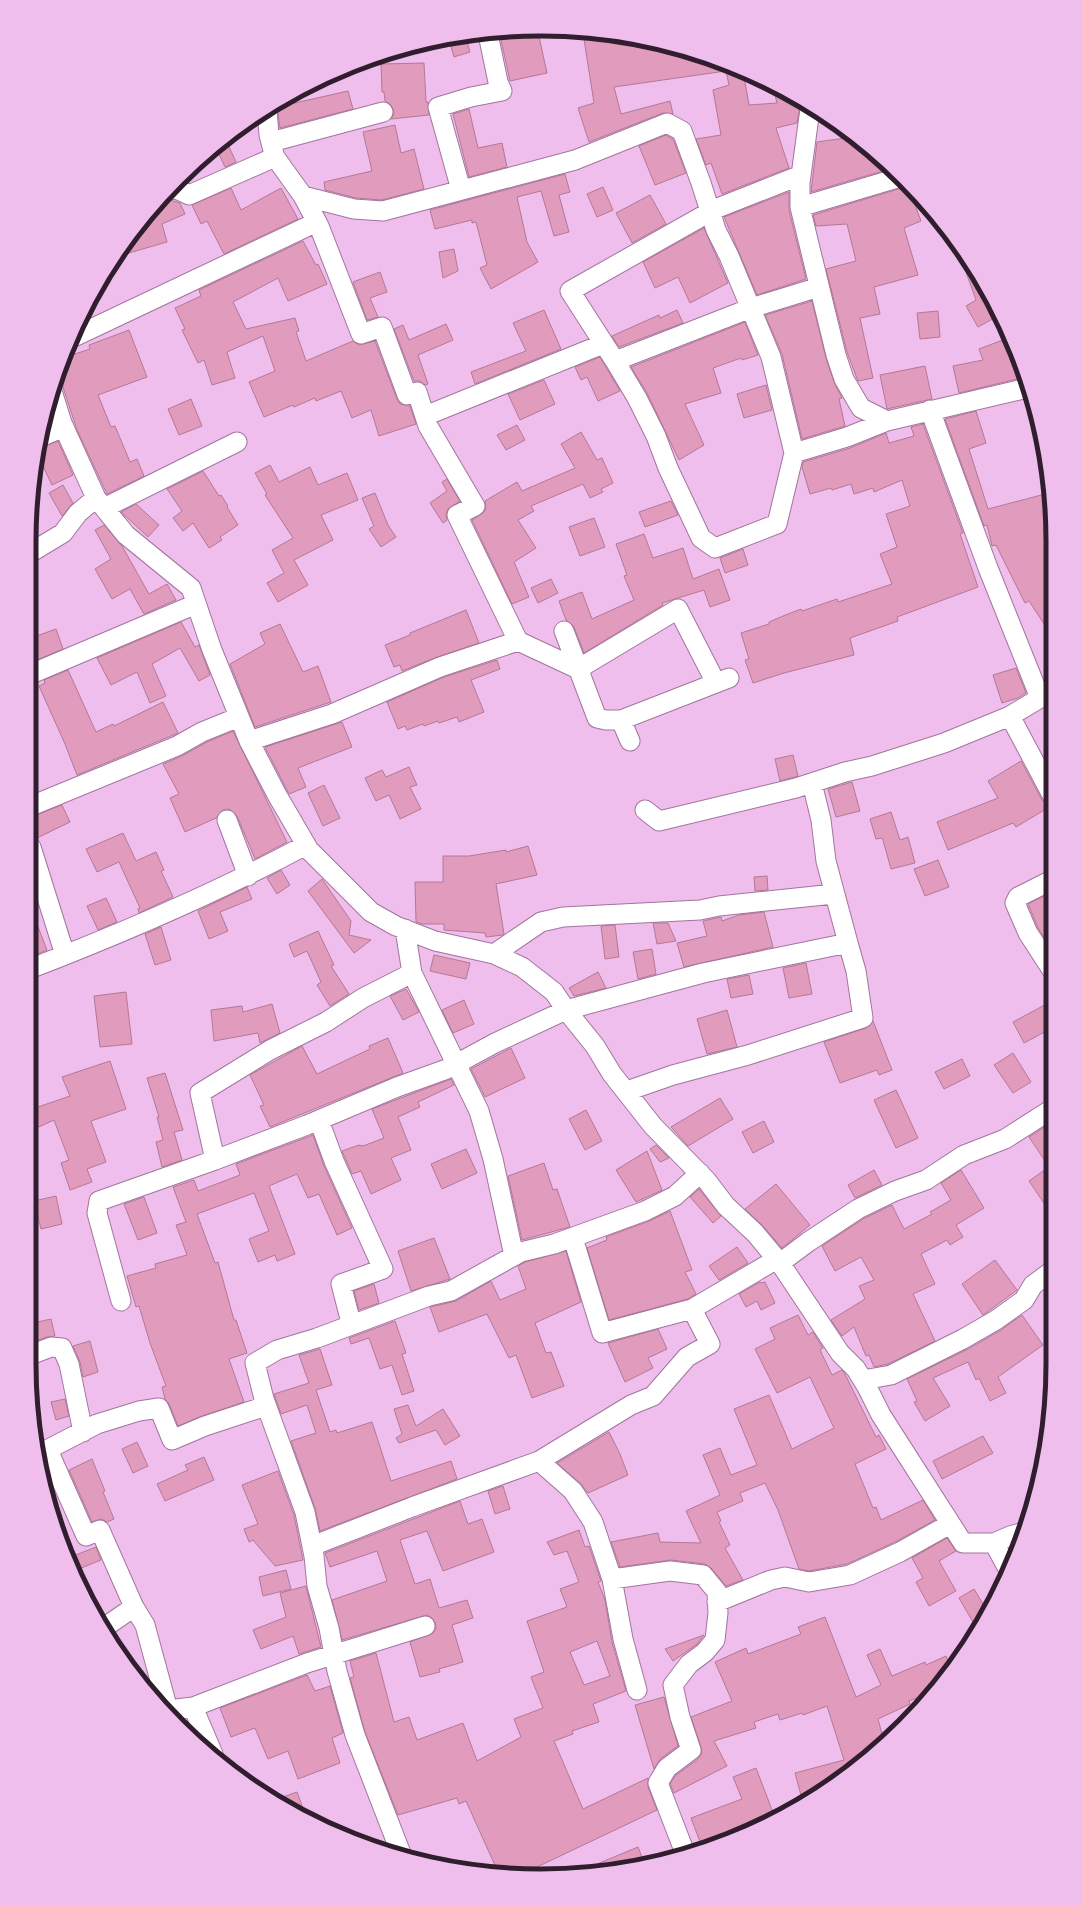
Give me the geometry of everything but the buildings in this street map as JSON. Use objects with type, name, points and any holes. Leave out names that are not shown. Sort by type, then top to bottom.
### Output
[{"type":"street","points":[[461,190],[438,107],[471,97],[502,91],[498,82],[489,39]]},
{"type":"street","points":[[178,190],[189,195],[273,149],[383,112]]},
{"type":"street","points":[[810,114],[801,175],[800,207],[819,287],[844,379],[861,408],[887,421]]},
{"type":"street","points":[[268,116],[273,149],[303,196],[317,222],[361,334],[382,327],[407,395],[417,392],[428,426],[475,506],[457,515],[518,641],[578,669]]},
{"type":"street","points":[[303,196],[354,209],[383,211],[575,160],[667,123],[682,131],[701,183],[709,212],[771,357],[794,453],[777,524],[715,548],[701,538],[668,468],[656,436],[637,398],[570,291],[709,212],[801,175]]},
{"type":"street","points":[[800,207],[894,180]]},
{"type":"street","points":[[81,334],[317,222]]},
{"type":"street","points":[[615,361],[751,308],[819,287]]},
{"type":"street","points":[[425,416],[603,344]]},
{"type":"street","points":[[794,453],[848,437],[887,421],[1022,389]]},
{"type":"street","points":[[56,402],[64,427],[100,503],[126,535],[191,588],[212,650],[249,741],[276,795],[309,850],[371,912],[405,929],[435,941],[494,954],[522,967],[554,992],[566,1010],[595,1046],[612,1074],[653,1126],[700,1173],[726,1206],[755,1233],[778,1261],[840,1353],[856,1369],[881,1415],[963,1543],[994,1543],[1016,1534]]},
{"type":"street","points":[[645,810],[659,821],[812,783],[845,772],[872,766],[944,743],[1010,716],[1046,695],[988,568],[930,410]]},
{"type":"street","points":[[48,434],[64,427]]},
{"type":"street","points":[[36,549],[63,533],[78,513],[237,442]]},
{"type":"street","points":[[36,672],[196,604]]},
{"type":"street","points":[[564,631],[578,669],[597,718],[606,720],[621,720],[722,681],[678,609],[578,669]]},
{"type":"street","points":[[249,741],[332,714],[440,667],[518,641]]},
{"type":"street","points":[[1010,716],[1046,784]]},
{"type":"street","points":[[36,804],[170,749],[202,732],[239,717]]},
{"type":"street","points":[[621,720],[630,741]]},
{"type":"street","points":[[627,1092],[673,1075],[748,1055],[863,1018],[856,971],[826,861],[821,820],[812,783]]},
{"type":"street","points":[[227,820],[248,876]]},
{"type":"street","points":[[36,966],[248,876],[306,845]]},
{"type":"street","points":[[36,863],[65,955]]},
{"type":"street","points":[[1046,883],[1018,896],[1015,903],[1028,932],[1046,960]]},
{"type":"street","points":[[494,954],[541,922],[562,917],[700,910],[719,906],[834,894]]},
{"type":"street","points":[[405,929],[412,973],[479,1111],[493,1159],[514,1256]]},
{"type":"street","points":[[121,1301],[97,1213],[99,1201],[215,1160],[319,1120],[456,1064],[495,1043],[566,1010],[704,973],[848,943]]},
{"type":"street","points":[[215,1160],[200,1093],[270,1050],[326,1022],[363,998],[412,973]]},
{"type":"street","points":[[574,1238],[602,1333],[692,1309],[778,1261],[858,1209],[895,1191],[926,1180],[964,1155],[1005,1139],[1046,1113]]},
{"type":"street","points":[[319,1120],[334,1161],[383,1269],[341,1284],[349,1315],[353,1324]]},
{"type":"street","points":[[399,1848],[354,1735],[334,1654],[330,1628],[317,1586],[312,1546],[305,1512],[266,1406],[255,1363],[277,1350],[317,1338],[410,1305],[429,1296],[451,1291],[521,1252],[574,1238],[645,1211],[675,1196],[700,1173]]},
{"type":"street","points":[[862,1380],[891,1375],[963,1339],[996,1320],[1024,1300],[1033,1285],[1046,1275]]},
{"type":"street","points":[[312,1546],[412,1507],[539,1461],[631,1405],[653,1396],[687,1357],[710,1344],[692,1309]]},
{"type":"street","points":[[36,1353],[51,1347],[62,1348],[69,1364],[83,1432]]},
{"type":"street","points":[[44,1452],[97,1424],[139,1411],[159,1408],[172,1440],[205,1426],[266,1406]]},
{"type":"street","points":[[45,1455],[86,1536],[100,1530],[134,1607],[145,1625],[166,1702]]},
{"type":"street","points":[[539,1461],[573,1491],[593,1522],[612,1579],[623,1639],[637,1690]]},
{"type":"street","points":[[717,1602],[771,1580],[785,1577],[809,1582],[850,1575],[900,1552],[950,1524]]},
{"type":"street","points":[[994,1543],[1005,1563]]},
{"type":"street","points":[[612,1579],[670,1571],[703,1575],[717,1592],[718,1613],[715,1640],[704,1652],[689,1664],[673,1685],[680,1717],[691,1750],[667,1768],[658,1783],[683,1848]]},
{"type":"street","points":[[109,1624],[134,1607]]},
{"type":"street","points":[[173,1709],[194,1707],[236,1689],[334,1654],[425,1626]]},
{"type":"street","points":[[194,1707],[211,1746]]}]
